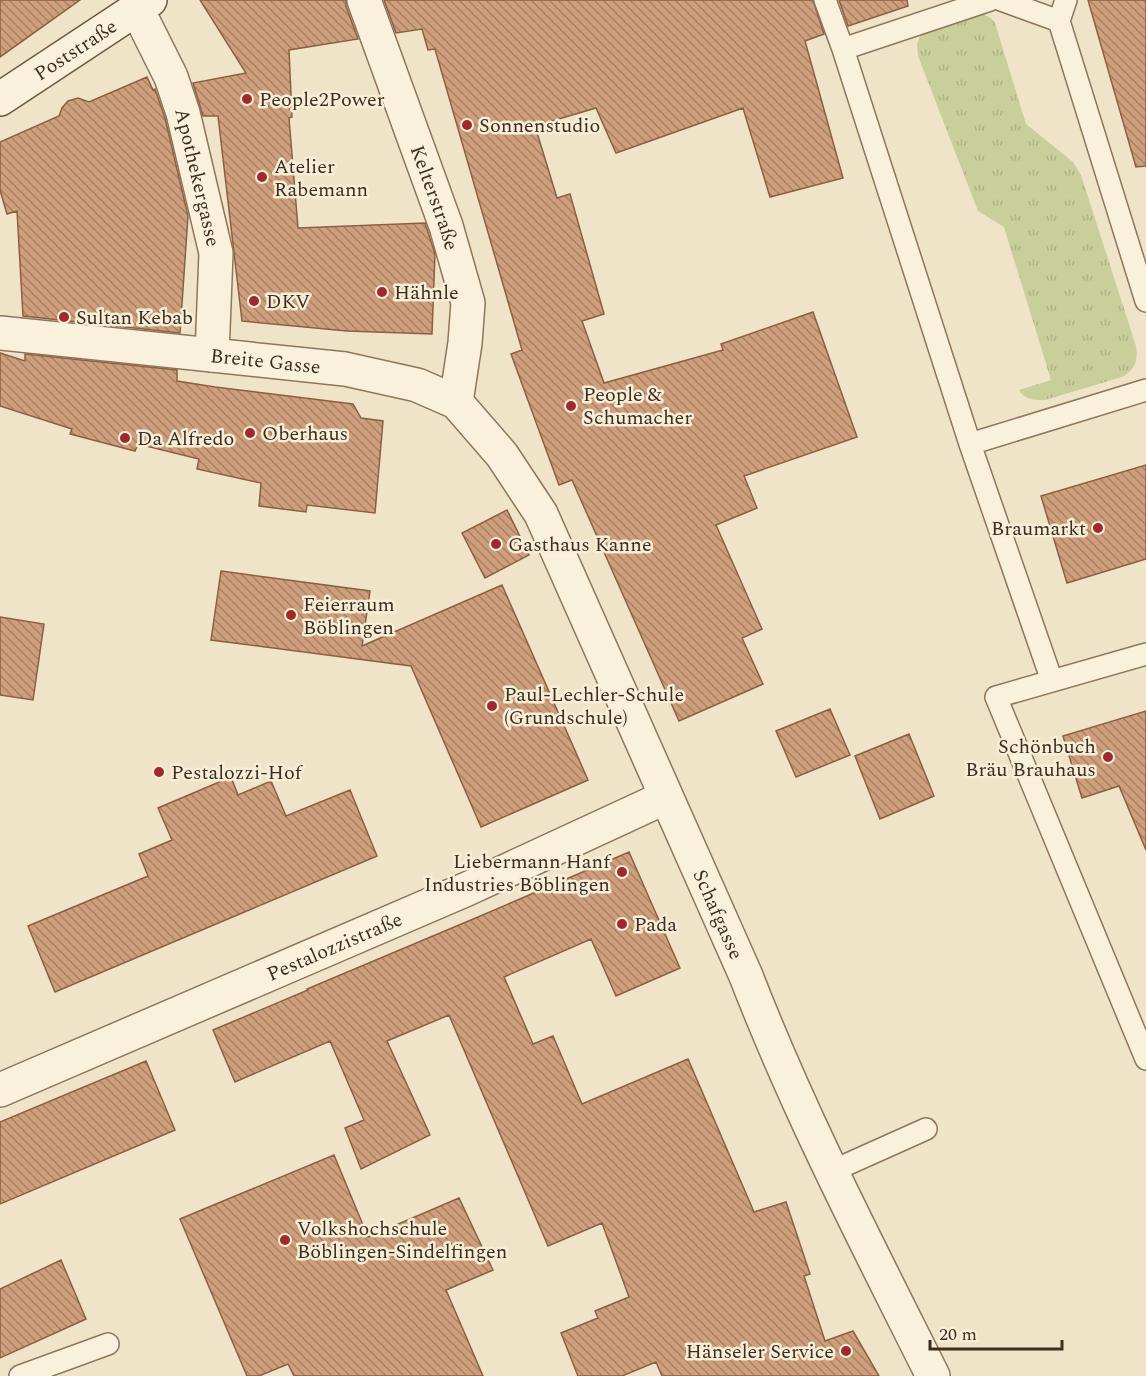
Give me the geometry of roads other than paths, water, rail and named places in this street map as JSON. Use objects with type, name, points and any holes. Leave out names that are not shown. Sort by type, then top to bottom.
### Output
[{"type":"street","name":"Kelterstraße","points":[[364,0],[446,226],[468,303],[465,343],[456,402]]},
{"type":"street","name":"Poststraße","points":[[0,99],[143,4]]},
{"type":"street","name":"Apothekergasse","points":[[143,4],[183,113],[216,253],[212,355]]},
{"type":"street","name":"Breite Gasse","points":[[0,333],[345,369],[417,385],[456,402],[502,455]]},
{"type":"street","name":"Schafgasse","points":[[502,455],[541,514],[746,976],[830,1172],[933,1376]]},
{"type":"street","name":"Pestalozzistraße","points":[[0,1090],[467,889],[666,797]]},
{"type":"lane","points":[[825,0],[843,49],[970,444],[1053,681]]},
{"type":"lane","points":[[843,49],[990,0]]},
{"type":"lane","points":[[1001,0],[1059,21]]},
{"type":"lane","points":[[1066,0],[1059,21],[1146,301]]},
{"type":"lane","points":[[970,444],[1146,390]]},
{"type":"lane","points":[[1146,654],[996,697],[1146,1059]]},
{"type":"lane","points":[[830,1172],[926,1130]]},
{"type":"lane","points":[[20,1376],[108,1344]]},
{"type":"place","name":"People2Power","points":[[247,99]]},
{"type":"place","name":"Sonnenstudio","points":[[467,125]]},
{"type":"place","name":"Atelier Rabemann","points":[[262,177]]},
{"type":"place","name":"Hähnle","points":[[382,292]]},
{"type":"place","name":"DKV","points":[[254,301]]},
{"type":"place","name":"Sultan Kebab","points":[[64,317]]},
{"type":"place","name":"People & Schumacher","points":[[571,406]]},
{"type":"place","name":"Oberhaus","points":[[250,433]]},
{"type":"place","name":"Da Alfredo","points":[[125,438]]},
{"type":"place","name":"Braumarkt","points":[[1098,528]]},
{"type":"place","name":"Gasthaus Kanne","points":[[496,544]]},
{"type":"place","name":"Feierraum Böblingen","points":[[291,615]]},
{"type":"place","name":"Paul-Lechler-Schule (Grundschule)","points":[[492,706]]},
{"type":"place","name":"Schönbuch Bräu Brauhaus","points":[[1108,757]]},
{"type":"place","name":"Pestalozzi-Hof","points":[[159,772]]},
{"type":"place","name":"Liebermann Hanf Industries Böblingen","points":[[622,872]]},
{"type":"place","name":"Pada","points":[[622,924]]},
{"type":"place","name":"Volkshochschule Böblingen-Sindelfingen","points":[[285,1240]]},
{"type":"place","name":"Hänseler Service","points":[[846,1351]]}]
